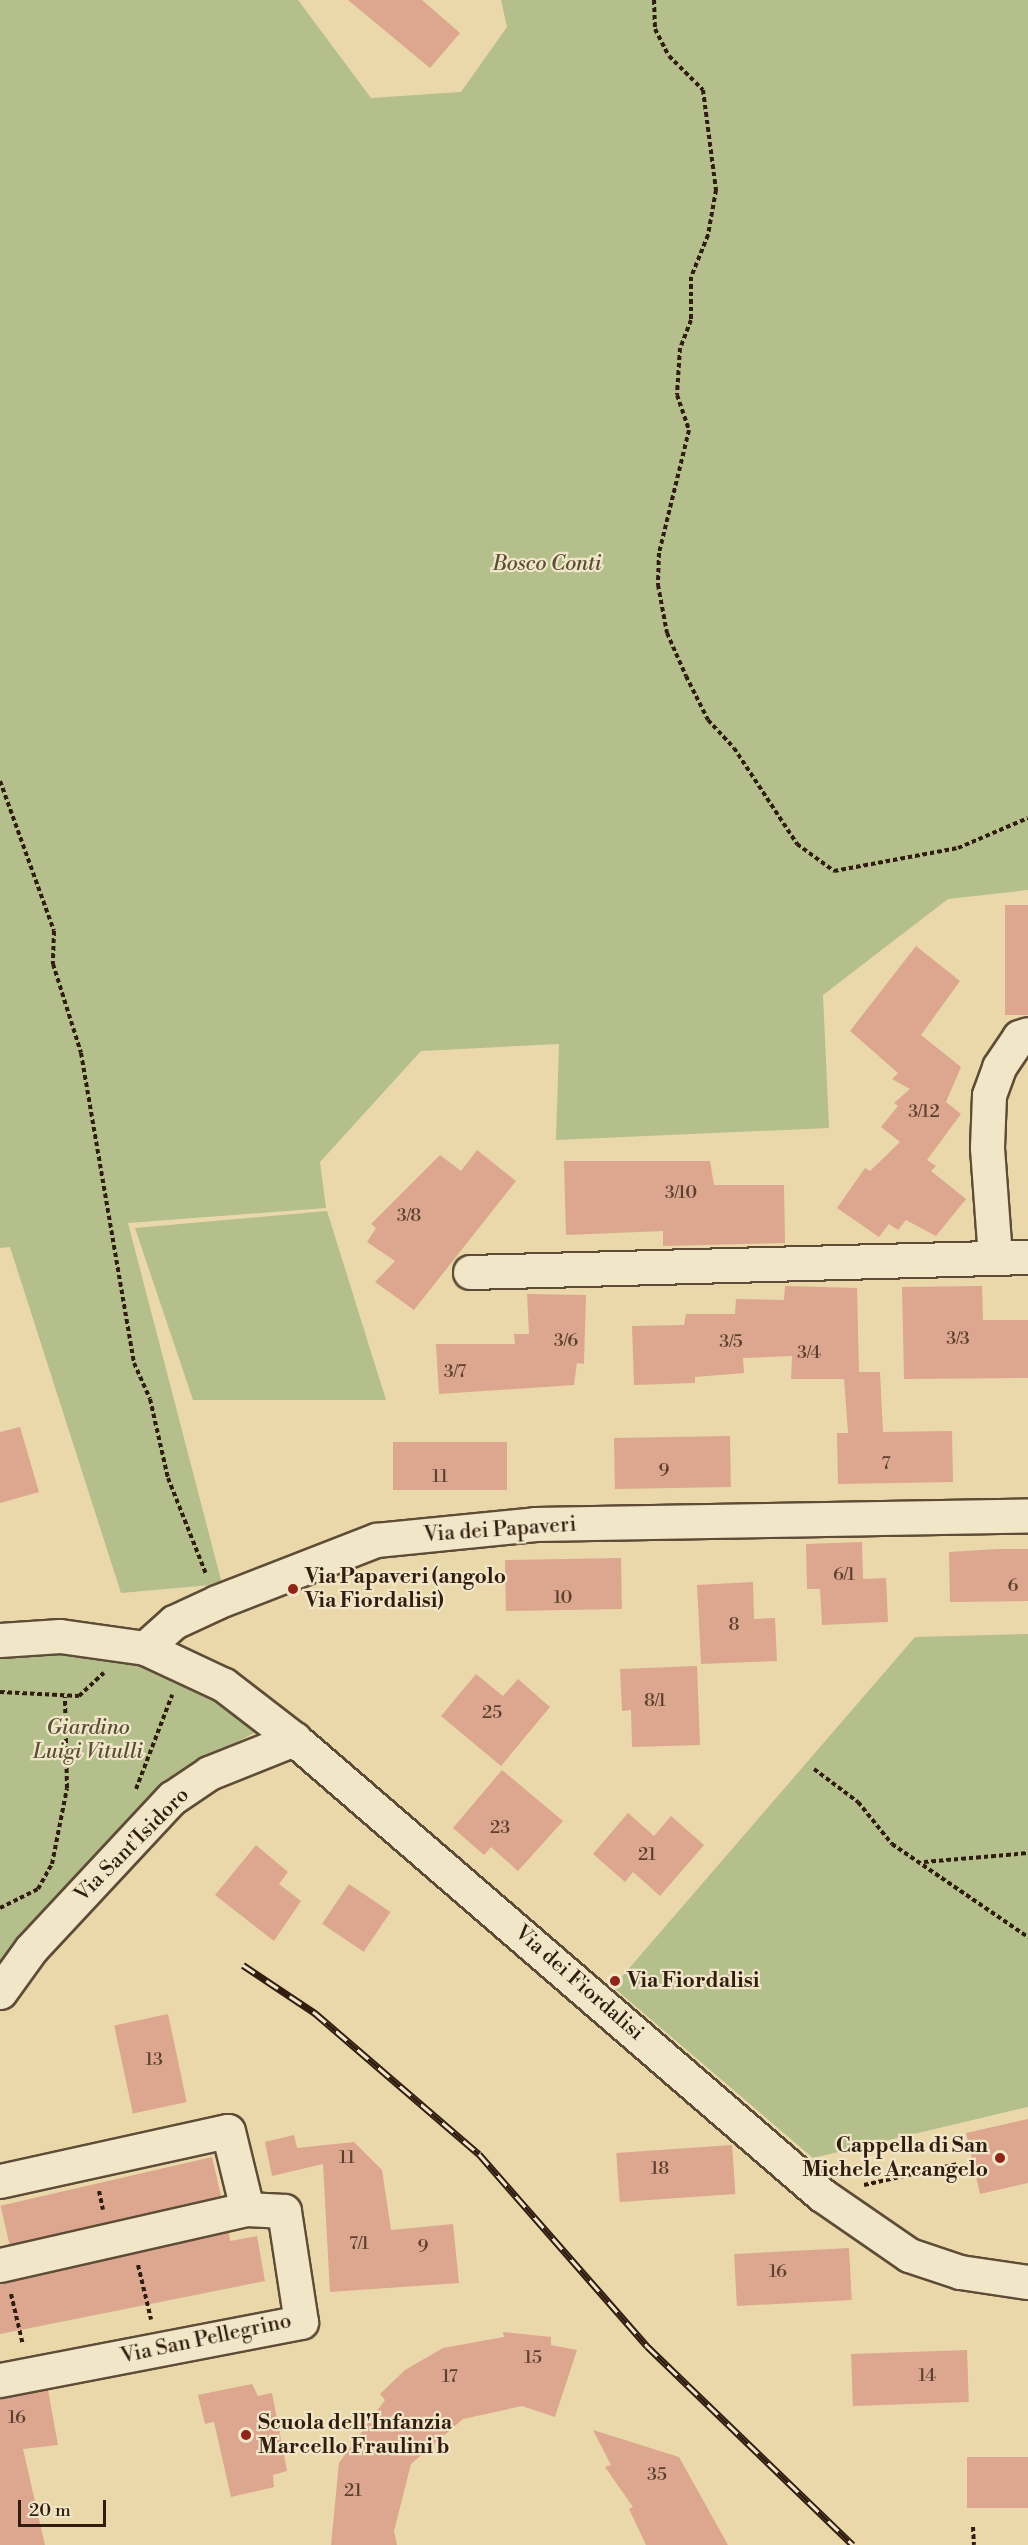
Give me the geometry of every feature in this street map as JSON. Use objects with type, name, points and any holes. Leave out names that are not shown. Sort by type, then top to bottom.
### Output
[{"type":"street","points":[[995,1257],[987,1147],[989,1095],[999,1067],[1019,1037],[1028,1034]]},
{"type":"street","points":[[470,1272],[1028,1257]]},
{"type":"street","name":"Via dei Papaveri","points":[[133,1646],[174,1622],[217,1602],[376,1540],[476,1529],[1028,1515]]},
{"type":"street","points":[[0,1640],[60,1636],[133,1646]]},
{"type":"street","name":"Via dei Fiordalisi","points":[[133,1646],[186,1664],[224,1685],[294,1739],[822,2195],[909,2255],[960,2272],[1028,2282]]},
{"type":"street","name":"Via Sant'Isidoro","points":[[0,1992],[31,1949],[172,1798],[209,1773],[294,1739]]},
{"type":"street","points":[[0,2181],[228,2132],[247,2209]]},
{"type":"street","name":"Via San Pellegrino","points":[[2,2264],[247,2209],[284,2211],[301,2322],[15,2377]]},
{"type":"path","points":[[654,0],[655,29],[664,47],[703,90],[716,190],[708,235],[691,277],[691,320],[680,348],[677,395],[688,430],[659,553],[667,633],[686,676],[708,720],[734,748],[797,844],[834,871],[958,848],[1028,818]]},
{"type":"path","points":[[0,781],[54,932],[53,964],[81,1053],[134,1364],[150,1399],[168,1478],[217,1602]]},
{"type":"path","points":[[0,1692],[79,1696],[133,1646]]},
{"type":"path","points":[[135,1792],[186,1664]]},
{"type":"path","points":[[0,1908],[38,1889],[52,1863],[67,1788],[64,1697]]},
{"type":"path","points":[[814,1768],[858,1802],[892,1844],[923,1862],[1028,1937]]},
{"type":"path","points":[[923,1862],[1028,1853]]},
{"type":"path","points":[[92,2160],[158,2350]]},
{"type":"path","points":[[822,2195],[957,2164]]},
{"type":"path","points":[[2,2264],[15,2377]]},
{"type":"path","points":[[973,2527],[974,2545]]},
{"type":"green space","name":"Bosco Conti","points":[[0,0],[298,0],[371,98],[461,92],[507,27],[501,0],[1028,0],[1028,890],[948,899],[823,995],[829,1128],[556,1140],[559,1044],[421,1051],[320,1162],[326,1208],[128,1223],[222,1584],[121,1593],[10,1247],[0,1248]]},
{"type":"green space","points":[[327,1211],[386,1400],[193,1400],[135,1228]]},
{"type":"green space","points":[[1028,1634],[1028,2107],[813,2158],[613,1987],[915,1637]]},
{"type":"green space","name":"Giardino Luigi Vitulli","points":[[78,1650],[128,1657],[208,1689],[255,1726],[256,1732],[188,1768],[0,1967],[0,1654]]},
{"type":"building","points":[[348,0],[422,0],[460,33],[430,68]]},
{"type":"building","points":[[1005,905],[1028,905],[1028,1015],[1005,1015]]},
{"type":"building","points":[[916,946],[960,981],[921,1035],[961,1067],[946,1102],[961,1114],[927,1160],[936,1166],[931,1171],[966,1199],[936,1236],[906,1220],[898,1230],[889,1224],[879,1237],[837,1208],[865,1168],[870,1171],[900,1142],[881,1127],[898,1106],[894,1103],[910,1089],[892,1079],[898,1073],[850,1031]]},
{"type":"building","points":[[477,1150],[516,1181],[414,1310],[375,1282],[395,1261],[367,1242],[376,1228],[371,1224],[440,1155],[461,1171]]},
{"type":"building","points":[[564,1161],[710,1161],[714,1185],[784,1185],[785,1243],[663,1246],[663,1231],[566,1235]]},
{"type":"building","points":[[785,1286],[857,1288],[859,1372],[880,1372],[883,1432],[952,1431],[953,1482],[838,1484],[837,1433],[848,1433],[844,1379],[791,1379],[792,1356],[743,1358],[744,1373],[695,1377],[695,1383],[634,1385],[632,1326],[684,1325],[686,1314],[735,1314],[736,1299],[784,1300]]},
{"type":"building","points":[[982,1286],[983,1320],[1028,1320],[1028,1378],[904,1379],[902,1287]]},
{"type":"building","points":[[527,1294],[586,1295],[584,1364],[577,1363],[574,1385],[439,1394],[436,1344],[515,1344],[514,1334],[529,1334]]},
{"type":"building","points":[[20,1427],[39,1492],[0,1503],[0,1432]]},
{"type":"building","points":[[730,1436],[731,1487],[615,1489],[614,1438]]},
{"type":"building","points":[[393,1442],[507,1442],[507,1490],[393,1490]]},
{"type":"building","points":[[862,1542],[863,1579],[886,1578],[888,1622],[822,1625],[820,1589],[807,1589],[806,1544]]},
{"type":"building","points":[[1028,1549],[1028,1601],[950,1602],[949,1552]]},
{"type":"building","points":[[621,1558],[622,1609],[506,1611],[505,1560]]},
{"type":"building","points":[[753,1582],[754,1619],[775,1618],[777,1661],[701,1664],[697,1585]]},
{"type":"building","points":[[697,1666],[700,1745],[632,1747],[631,1710],[622,1711],[620,1669]]},
{"type":"building","points":[[476,1674],[503,1696],[518,1679],[550,1707],[501,1766],[441,1716]]},
{"type":"building","points":[[502,1770],[563,1821],[518,1871],[491,1847],[484,1855],[453,1828]]},
{"type":"building","points":[[628,1813],[654,1836],[671,1816],[704,1845],[660,1896],[633,1872],[625,1882],[593,1854]]},
{"type":"building","points":[[256,1845],[288,1872],[279,1884],[301,1901],[274,1941],[215,1895]]},
{"type":"building","points":[[349,1884],[390,1912],[364,1952],[322,1924]]},
{"type":"building","points":[[168,2014],[187,2102],[133,2113],[114,2025]]},
{"type":"building","name":"Cappella di San Michele Arcangelo","points":[[1028,2119],[1028,2183],[980,2194],[966,2133]]},
{"type":"building","points":[[294,2135],[297,2148],[354,2142],[382,2170],[391,2230],[453,2224],[459,2283],[330,2292],[323,2164],[272,2176],[265,2142]]},
{"type":"building","points":[[732,2145],[735,2194],[620,2202],[616,2153]]},
{"type":"building","points":[[212,2157],[221,2196],[10,2245],[1,2206]]},
{"type":"building","points":[[229,2232],[230,2241],[257,2236],[265,2281],[0,2334],[0,2283]]},
{"type":"building","points":[[849,2248],[852,2300],[737,2306],[734,2254]]},
{"type":"building","points":[[503,2332],[551,2337],[551,2345],[577,2350],[555,2417],[522,2406],[463,2419],[411,2464],[394,2531],[397,2545],[331,2545],[339,2463],[385,2400],[380,2394],[405,2370],[443,2348],[504,2337]]},
{"type":"building","points":[[967,2350],[969,2402],[853,2406],[851,2354]]},
{"type":"building","points":[[252,2384],[258,2396],[272,2393],[287,2471],[273,2475],[274,2487],[231,2497],[214,2422],[205,2424],[198,2395]]},
{"type":"building","points":[[48,2390],[58,2445],[23,2449],[45,2545],[0,2545],[0,2398]]},
{"type":"building","points":[[593,2430],[679,2457],[728,2545],[646,2545],[629,2509],[633,2507],[605,2467],[611,2465]]},
{"type":"building","points":[[967,2457],[1028,2457],[1028,2508],[967,2508]]},
{"type":"railway","points":[[243,1965],[315,2013],[479,2154],[647,2346],[853,2545]]},
{"type":"place","name":"Via Papaveri (angolo Via Fiordalisi)","points":[[293,1589]]},
{"type":"place","name":"Via Fiordalisi","points":[[615,1981]]},
{"type":"place","name":"Cappella di San Michele Arcangelo","points":[[1000,2158]]},
{"type":"place","name":"Scuola dell'Infanzia Marcello Fraulini b","points":[[246,2435]]}]
